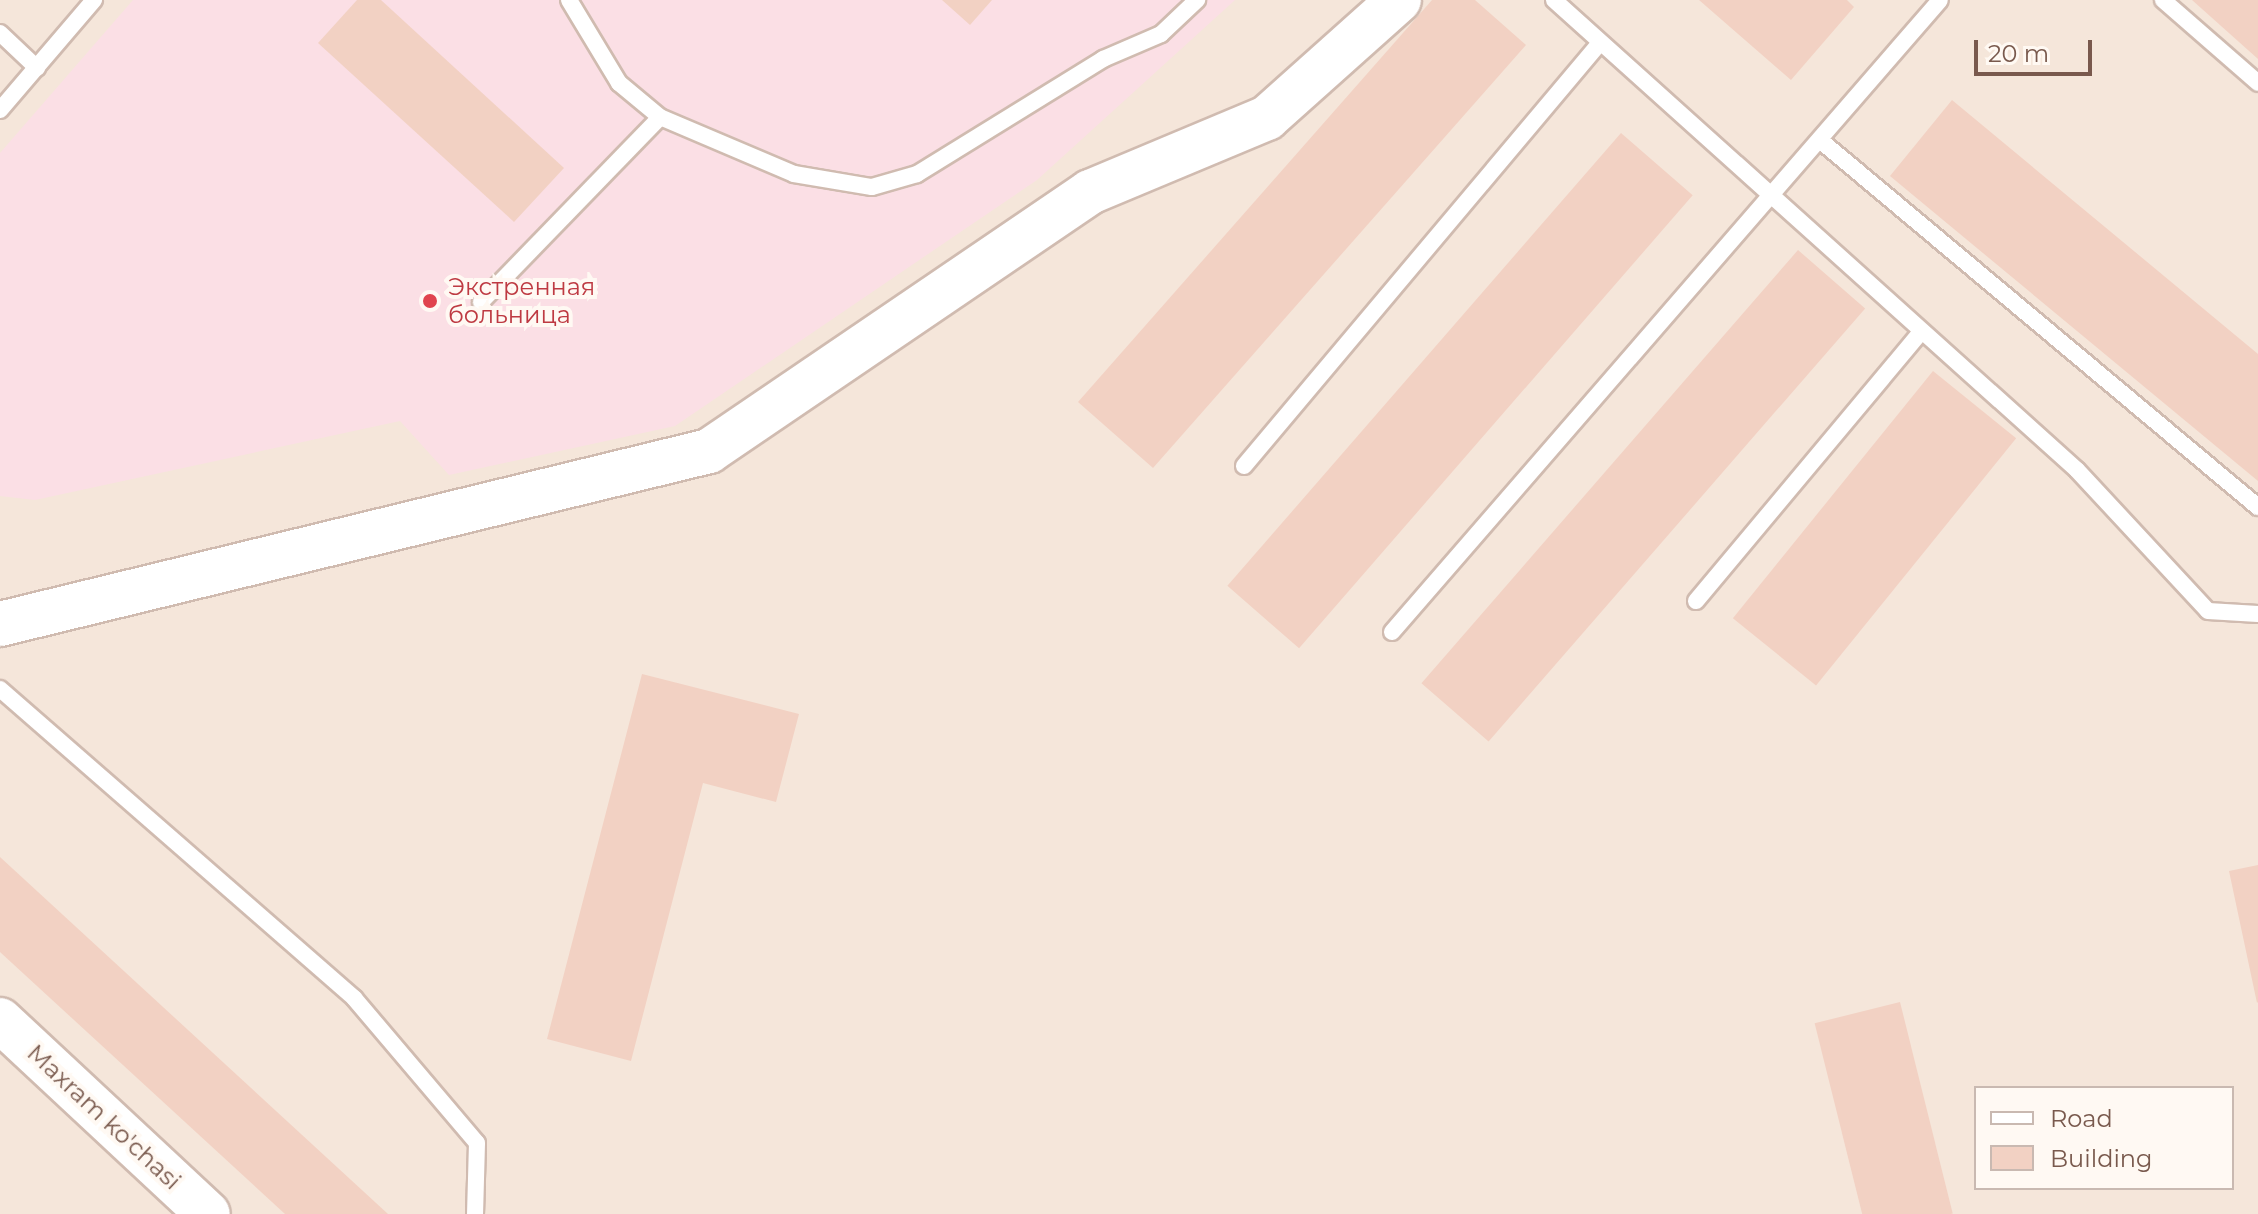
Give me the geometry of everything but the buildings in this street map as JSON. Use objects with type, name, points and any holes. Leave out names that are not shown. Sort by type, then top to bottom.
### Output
[{"type":"street","points":[[0,624],[709,451],[1090,192],[1267,118],[1399,0]]},
{"type":"street","name":"Maxram ko'chasi","points":[[0,1020],[208,1214]]},
{"type":"lane","points":[[0,110],[94,0]]},
{"type":"lane","points":[[569,0],[619,83],[660,117],[794,174],[872,187],[917,174],[1103,59],[1161,34],[1197,0]]},
{"type":"lane","points":[[1554,0],[1598,45],[1771,194],[2077,470],[2208,611],[2258,614]]},
{"type":"lane","points":[[1392,632],[1771,194],[1821,141],[1940,0]]},
{"type":"lane","points":[[2163,0],[2258,83]]},
{"type":"lane","points":[[0,33],[37,68]]},
{"type":"lane","points":[[1244,466],[1598,45]]},
{"type":"lane","points":[[481,302],[660,117]]},
{"type":"lane","points":[[1821,141],[2258,507]]},
{"type":"lane","points":[[1696,601],[1921,332]]},
{"type":"lane","points":[[0,689],[354,998],[477,1143],[475,1214]]},
{"type":"shaded area","points":[[0,0],[2258,0],[2258,1214],[0,1214]]},
{"type":"shaded area","name":"Экстренная больница","points":[[133,0],[1235,0],[1037,180],[675,426],[449,475],[400,421],[35,500],[0,496],[0,153]]},
{"type":"place","name":"Экстренная больница","points":[[430,301]]}]
